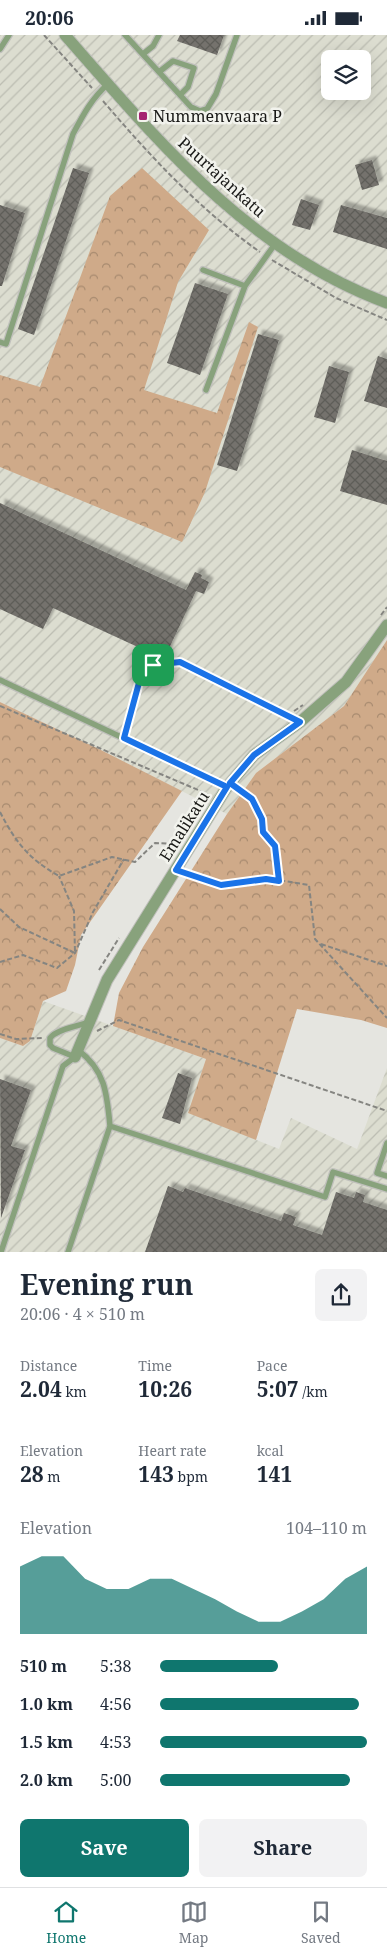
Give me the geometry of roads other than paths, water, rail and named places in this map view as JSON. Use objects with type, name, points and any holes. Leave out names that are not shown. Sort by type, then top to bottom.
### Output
[{"type":"street","name":"Puurtajankatu","points":[[65,35],[183,167],[224,205],[275,244],[336,279],[387,303]]},
{"type":"street","name":"Emalikatu","points":[[78,1048],[106,980],[228,785],[254,755],[300,722],[346,682],[387,625]]},
{"type":"lane","points":[[0,49],[9,35]]},
{"type":"lane","points":[[125,35],[191,107],[200,111],[207,109],[216,94],[237,35]]},
{"type":"lane","points":[[143,54],[153,46],[159,35]]},
{"type":"lane","points":[[159,72],[172,61],[194,68],[188,87],[180,95]]},
{"type":"lane","points":[[0,342],[6,345],[73,134],[87,107],[108,84]]},
{"type":"lane","points":[[206,390],[245,285],[275,244]]},
{"type":"lane","points":[[203,270],[245,285]]},
{"type":"lane","points":[[124,738],[140,679],[153,665],[180,662],[300,722]]},
{"type":"lane","points":[[0,680],[228,785]]},
{"type":"lane","points":[[68,1252],[110,1126],[102,1080],[96,1067],[78,1048],[53,1048],[50,1045],[50,1038],[54,1034],[76,1028],[88,1021]]},
{"type":"lane","points":[[2,1252],[62,1066],[78,1048]]},
{"type":"lane","points":[[110,1126],[325,1197],[334,1171],[387,1189]]},
{"type":"lane","points":[[387,1143],[377,1173],[387,1176]]},
{"type":"place","name":"Nummenvaara P","points":[[143,116]]}]
